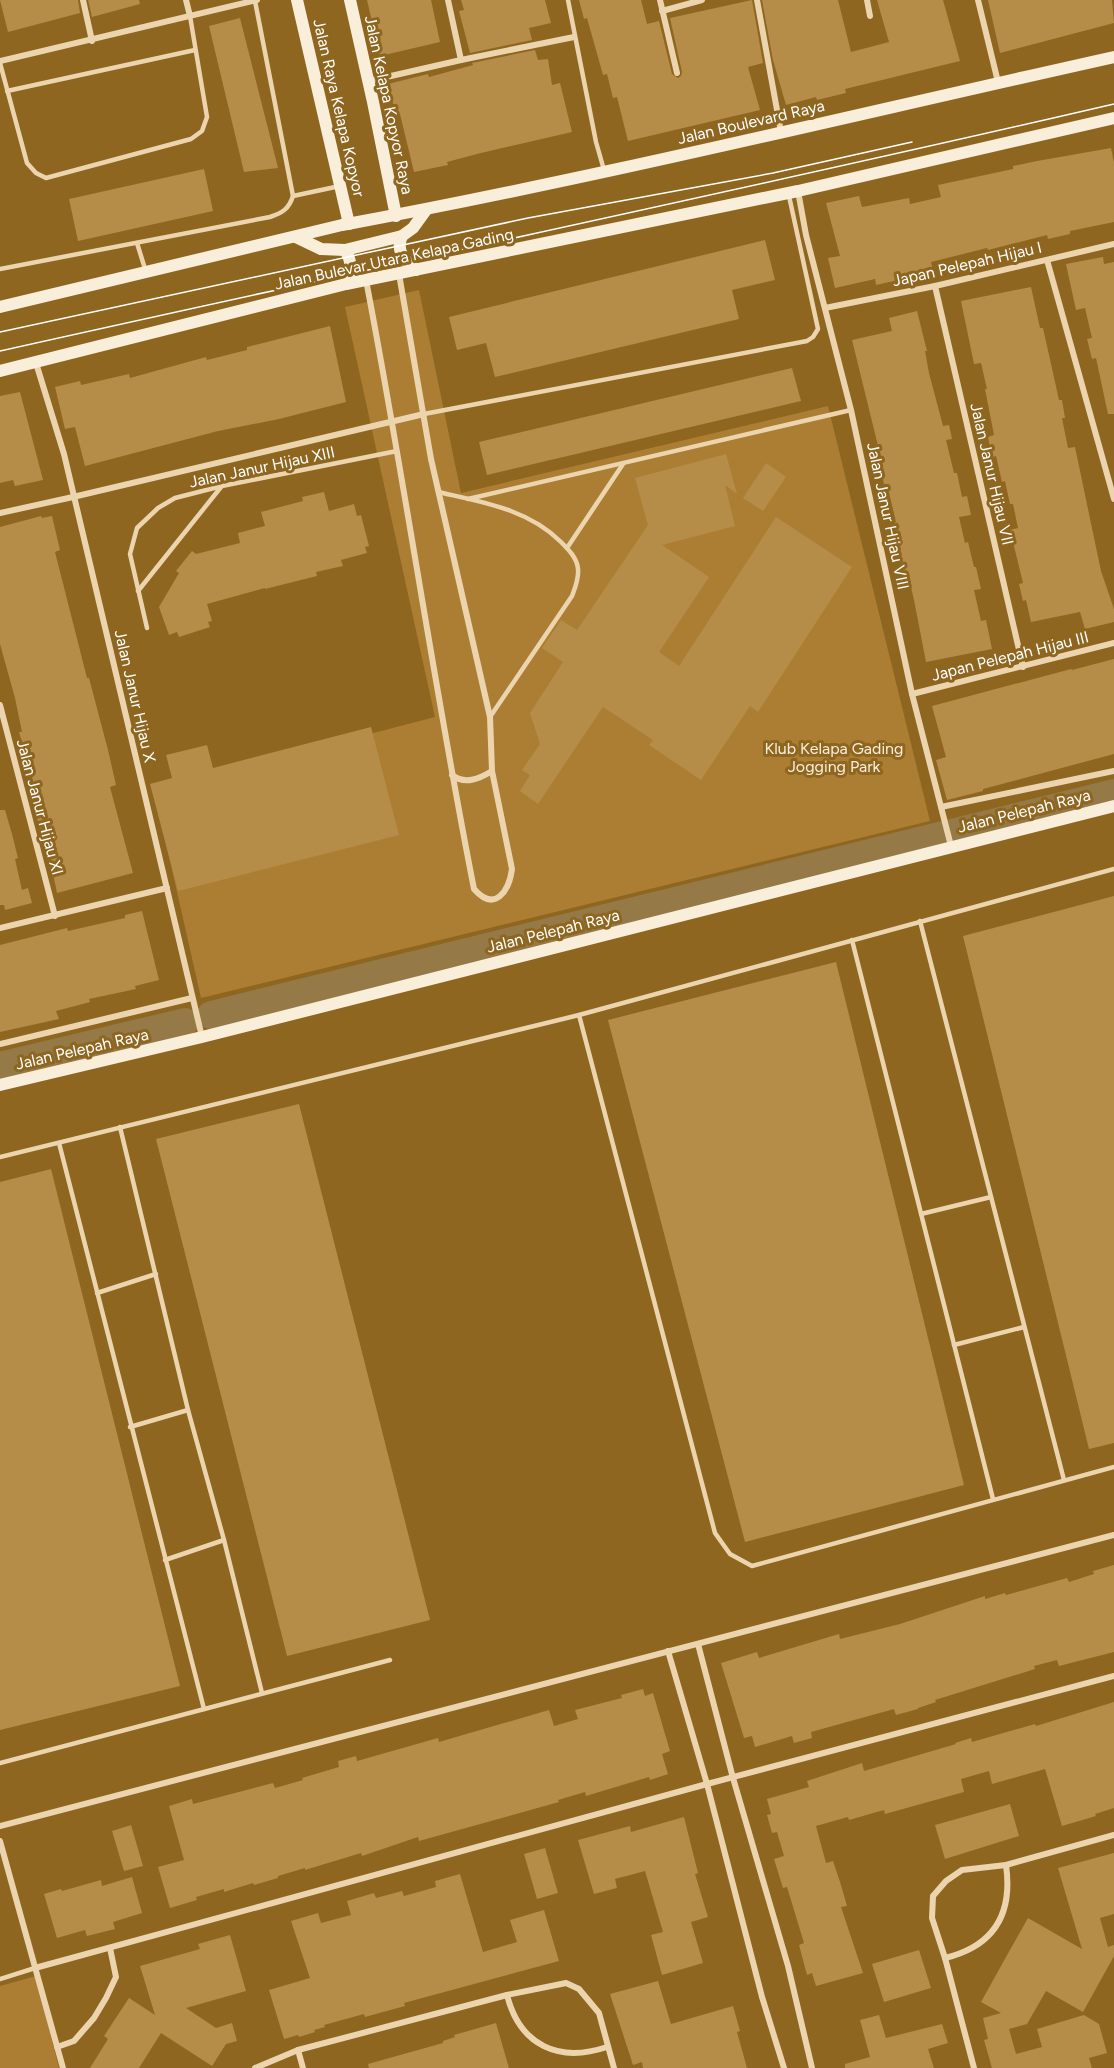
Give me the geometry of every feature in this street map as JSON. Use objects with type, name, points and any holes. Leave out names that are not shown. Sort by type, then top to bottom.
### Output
[{"type":"main road","name":"Jalan Raya Kelapa Kopyor","points":[[297,0],[350,224]]},
{"type":"main road","name":"Jalan Kelapa Kopyor Raya","points":[[350,0],[396,216]]},
{"type":"main road","name":"Jalan Boulevard Raya","points":[[396,216],[605,173],[1114,57]]},
{"type":"main road","points":[[793,192],[1114,118]]},
{"type":"main road","name":"Jalan Bulevar Utara Kelapa Gading","points":[[0,371],[346,284],[793,192]]},
{"type":"main road","points":[[296,237],[321,249],[345,250],[402,236],[413,228],[426,210]]},
{"type":"main road","points":[[0,307],[350,224],[396,216]]},
{"type":"main road","points":[[402,236],[399,246],[403,258],[416,270]]},
{"type":"main road","points":[[345,250],[351,262],[346,284]]},
{"type":"main road","name":"Jalan Pelepah Raya","points":[[0,1085],[202,1037],[950,844],[1114,806]]},
{"type":"street","points":[[83,0],[92,41]]},
{"type":"street","points":[[186,0],[190,16]]},
{"type":"street","points":[[0,62],[256,0]]},
{"type":"street","points":[[448,0],[461,60]]},
{"type":"street","points":[[660,0],[677,74]]},
{"type":"street","points":[[662,11],[702,0]]},
{"type":"street","points":[[757,0],[781,132]]},
{"type":"street","points":[[867,0],[870,16]]},
{"type":"street","points":[[978,0],[998,82]]},
{"type":"street","points":[[368,82],[574,37]]},
{"type":"street","name":"Jalan Janur Hijau VIII","points":[[793,192],[851,410],[912,694],[950,844]]},
{"type":"street","name":"Japan Pelepah Hijau I","points":[[825,308],[935,286],[1114,244]]},
{"type":"street","points":[[1047,260],[1114,499]]},
{"type":"street","points":[[366,280],[393,421],[451,774],[474,889],[481,897],[490,900],[501,896],[507,889],[512,869],[492,771],[490,717],[438,492],[399,274]]},
{"type":"street","name":"Jalan Janur Hijau VII","points":[[935,286],[1023,667]]},
{"type":"street","name":"Jalan Janur Hijau X","points":[[36,363],[64,454],[202,1037]]},
{"type":"street","points":[[0,513],[424,414]]},
{"type":"street","name":"Japan Pelepah Hijau III","points":[[912,694],[1114,643]]},
{"type":"street","name":"Jalan Janur Hijau XI","points":[[0,705],[55,916]]},
{"type":"street","points":[[451,774],[459,780],[472,781],[492,771]]},
{"type":"street","name":"Jalan Pelepah Raya","points":[[941,807],[1114,771]]},
{"type":"street","points":[[0,928],[167,888]]},
{"type":"street","name":"Jalan Pelepah Raya","points":[[0,1044],[192,998]]},
{"type":"street","points":[[0,1826],[1114,1535]]},
{"type":"street","points":[[698,1644],[733,1778],[788,1965],[812,2068]]},
{"type":"street","points":[[668,1651],[707,1784],[762,1997],[784,2068]]},
{"type":"street","points":[[35,1968],[707,1784],[1114,1676]]},
{"type":"street","points":[[974,2068],[932,1918],[933,1896],[946,1881],[962,1870],[1006,1865],[1114,1835]]},
{"type":"street","points":[[0,1841],[63,2068]]},
{"type":"street","points":[[945,1958],[963,1954],[983,1942],[995,1930],[1004,1911],[1009,1887],[1006,1865]]},
{"type":"street","points":[[57,2047],[74,2041],[94,2018],[106,1998],[116,1977],[110,1948]]},
{"type":"street","points":[[255,2068],[298,2050],[507,1995],[566,1983],[579,1989],[599,2013],[614,2068]]},
{"type":"street","points":[[507,1995],[518,2024],[532,2038],[549,2049],[568,2054],[588,2053],[607,2047]]},
{"type":"street","points":[[298,2050],[303,2068]]},
{"type":"lane","points":[[0,269],[270,217],[282,213],[290,205],[293,196],[256,0]]},
{"type":"lane","points":[[568,0],[596,142],[605,173]]},
{"type":"lane","points":[[0,62],[27,163],[36,173],[46,178],[191,139],[202,131],[207,117],[190,16]]},
{"type":"lane","points":[[7,91],[195,50]]},
{"type":"lane","points":[[293,196],[340,186]]},
{"type":"lane","points":[[424,414],[807,341],[819,329],[793,192]]},
{"type":"lane","points":[[137,243],[146,272]]},
{"type":"lane","points":[[468,499],[851,410]]},
{"type":"lane","name":"Jalan Janur Hijau XIII","points":[[147,628],[130,554],[137,528],[158,508],[175,498],[222,486],[397,451]]},
{"type":"lane","points":[[567,548],[623,464]]},
{"type":"lane","points":[[138,591],[222,486]]},
{"type":"lane","points":[[438,492],[509,509],[535,522],[575,557],[578,570],[577,584],[572,596],[490,717]]},
{"type":"lane","points":[[0,1157],[579,1015],[1114,869]]},
{"type":"lane","points":[[920,921],[1064,1480]]},
{"type":"lane","points":[[852,940],[993,1499]]},
{"type":"lane","points":[[579,1015],[715,1533],[730,1554],[752,1566],[1114,1467]]},
{"type":"lane","points":[[120,1127],[188,1410],[224,1540],[262,1694]]},
{"type":"lane","points":[[59,1143],[204,1709]]},
{"type":"lane","points":[[921,1214],[991,1197]]},
{"type":"lane","points":[[97,1293],[156,1274]]},
{"type":"lane","points":[[954,1345],[1024,1327]]},
{"type":"lane","points":[[130,1427],[188,1410]]},
{"type":"lane","points":[[165,1560],[224,1540]]},
{"type":"lane","points":[[0,1762],[390,1660]]},
{"type":"lane","points":[[0,1979],[35,1968]]},
{"type":"green space","name":"Klub Kelapa Gading Jogging Park","points":[[419,290],[461,493],[828,406],[930,821],[201,998],[154,790],[435,717],[345,307]]},
{"type":"green space","points":[[36,1976],[59,2068],[0,2068],[0,1986]]},
{"type":"building","points":[[0,0],[78,0],[80,13],[8,32]]},
{"type":"building","points":[[88,0],[139,0],[140,4],[92,17]]},
{"type":"building","points":[[367,0],[431,0],[440,42],[380,56]]},
{"type":"building","points":[[461,0],[545,0],[551,23],[529,28],[532,40],[470,53],[459,11],[464,10]]},
{"type":"building","points":[[579,0],[641,0],[647,24],[659,21],[672,74],[678,78],[682,72],[670,18],[752,0],[763,63],[748,67],[760,110],[628,141],[617,97],[613,98],[607,74],[603,75],[587,18],[584,19]]},
{"type":"building","points":[[762,0],[838,0],[851,52],[889,42],[877,0],[943,0],[960,61],[845,89],[846,93],[817,100],[816,97],[786,105],[773,60]]},
{"type":"building","points":[[988,0],[1112,0],[1114,23],[1000,53]]},
{"type":"building","points":[[240,18],[278,168],[244,172],[209,26]]},
{"type":"building","points":[[535,50],[538,60],[548,59],[552,85],[560,83],[572,132],[481,153],[447,162],[448,165],[414,172],[400,114],[396,115],[388,84],[428,74],[429,77],[473,65],[472,63]]},
{"type":"building","points":[[1111,148],[1114,163],[1114,222],[1070,231],[1070,234],[1048,239],[1047,235],[931,262],[933,270],[903,276],[903,279],[876,285],[875,279],[835,288],[828,258],[840,256],[826,203],[859,196],[862,207],[909,198],[910,204],[941,197],[938,185],[1013,169],[1013,166]]},
{"type":"building","points":[[204,169],[213,211],[78,241],[69,199]]},
{"type":"building","points":[[765,240],[775,280],[732,290],[739,319],[495,377],[486,343],[457,350],[449,317]]},
{"type":"building","points":[[1103,257],[1104,264],[1114,262],[1114,414],[1108,414],[1096,358],[1092,359],[1087,339],[1092,338],[1085,308],[1076,310],[1066,264]]},
{"type":"building","points":[[1031,287],[1059,400],[1062,400],[1065,418],[1062,418],[1068,448],[1075,447],[1101,571],[1114,609],[1114,622],[1085,629],[1080,612],[1031,622],[1026,600],[1023,601],[1019,584],[1023,583],[1010,530],[1018,528],[1013,504],[1010,504],[1005,481],[1002,482],[996,456],[992,457],[988,437],[994,435],[985,389],[987,389],[981,363],[974,364],[961,301]]},
{"type":"building","points":[[917,311],[927,351],[925,351],[929,373],[943,426],[949,425],[952,439],[946,440],[954,473],[957,473],[962,497],[967,496],[971,515],[959,517],[965,543],[968,542],[974,567],[976,567],[981,589],[974,590],[981,621],[986,620],[992,649],[926,662],[907,570],[903,571],[898,551],[901,550],[894,523],[896,522],[887,484],[884,484],[879,462],[882,462],[852,340],[892,331],[889,318]]},
{"type":"building","points":[[330,326],[346,402],[218,431],[85,466],[75,427],[65,429],[55,387],[80,381],[81,385],[129,374],[130,378],[206,357],[207,360],[247,350],[247,347]]},
{"type":"building","points":[[792,368],[801,401],[487,475],[479,442]]},
{"type":"building","points":[[20,392],[43,480],[15,486],[13,480],[0,483],[0,396]]},
{"type":"building","points":[[726,454],[737,494],[725,485],[735,526],[662,545],[709,577],[659,652],[679,666],[776,517],[852,567],[758,712],[750,706],[701,780],[649,745],[653,740],[603,707],[538,804],[520,791],[530,775],[522,770],[540,744],[530,713],[563,662],[542,648],[561,620],[577,630],[648,525],[635,478]]},
{"type":"building","points":[[766,463],[786,477],[763,511],[743,498]]},
{"type":"building","points":[[324,492],[329,511],[354,504],[357,516],[361,515],[369,546],[365,547],[367,553],[341,560],[343,566],[316,572],[317,576],[207,604],[212,621],[208,622],[210,627],[179,637],[177,632],[169,635],[159,607],[179,573],[176,571],[192,551],[196,554],[240,543],[238,533],[265,526],[261,512],[303,501],[302,497]]},
{"type":"building","points":[[41,516],[42,518],[52,516],[60,550],[55,552],[108,750],[116,785],[110,787],[133,873],[57,893],[47,844],[37,818],[43,816],[19,732],[22,732],[15,698],[0,644],[0,527]]},
{"type":"building","points":[[1114,659],[1114,754],[947,800],[936,760],[946,757],[932,706]]},
{"type":"building","points":[[371,727],[399,835],[178,891],[150,784],[172,778],[166,755],[207,745],[213,768]]},
{"type":"building","points":[[0,810],[5,810],[12,834],[22,890],[28,888],[32,903],[5,910],[4,905],[0,905]]},
{"type":"building","points":[[1114,896],[1114,1443],[1089,1449],[963,936]]},
{"type":"building","points":[[142,911],[159,980],[135,986],[136,989],[89,999],[90,1002],[56,1011],[59,1019],[0,1032],[0,945],[67,928],[68,931],[125,918],[125,915]]},
{"type":"building","points":[[836,962],[964,1485],[745,1542],[608,1020]]},
{"type":"building","points":[[299,1104],[430,1620],[287,1656],[156,1139]]},
{"type":"building","points":[[51,1169],[180,1686],[0,1730],[0,1182]]},
{"type":"building","points":[[1114,1565],[1114,1652],[1059,1666],[1057,1660],[1034,1666],[1035,1669],[935,1700],[936,1702],[918,1709],[896,1715],[894,1709],[811,1732],[812,1738],[794,1743],[792,1736],[755,1747],[752,1736],[744,1738],[721,1663],[757,1652],[759,1658],[839,1634],[840,1639],[900,1624],[985,1596],[985,1599],[1005,1593],[1006,1595],[1067,1578],[1069,1582],[1094,1574],[1093,1571]]},
{"type":"building","points":[[643,1689],[645,1696],[653,1693],[670,1751],[662,1754],[668,1774],[650,1780],[649,1777],[586,1796],[585,1792],[558,1800],[559,1802],[419,1841],[418,1837],[362,1856],[361,1853],[305,1870],[305,1868],[254,1885],[253,1883],[224,1892],[224,1889],[170,1908],[158,1867],[184,1860],[169,1806],[192,1799],[193,1804],[273,1783],[275,1788],[339,1767],[338,1761],[356,1756],[357,1761],[438,1738],[439,1742],[549,1710],[554,1726],[578,1719],[575,1710],[622,1698],[621,1695]]},
{"type":"building","points":[[1114,1702],[1114,1808],[1095,1814],[1096,1816],[1062,1826],[1045,1769],[992,1784],[989,1771],[961,1779],[964,1792],[885,1814],[884,1810],[816,1826],[826,1863],[833,1861],[841,1885],[847,1906],[841,1907],[863,1973],[816,1986],[812,1973],[807,1975],[799,1945],[804,1943],[787,1887],[783,1888],[774,1859],[784,1856],[777,1832],[772,1833],[767,1815],[771,1814],[767,1799],[809,1787],[807,1781],[862,1763],[864,1771],[971,1738],[972,1742],[1035,1724],[1036,1726]]},
{"type":"building","points":[[1010,1804],[1019,1836],[945,1859],[935,1825]]},
{"type":"building","points":[[684,1817],[698,1873],[695,1874],[708,1917],[691,1922],[703,1963],[662,1975],[651,1935],[663,1932],[645,1871],[615,1879],[617,1888],[594,1894],[578,1840],[630,1826],[631,1832]]},
{"type":"building","points":[[131,1825],[143,1866],[124,1871],[112,1831]]},
{"type":"building","points":[[545,1848],[558,1893],[537,1899],[524,1854]]},
{"type":"building","points":[[1114,1853],[1114,1914],[1100,1918],[1108,1947],[1114,1945],[1114,1956],[1083,2012],[1046,1991],[1027,2024],[1009,2029],[1016,2054],[1042,2047],[1037,2029],[1084,2015],[1099,2024],[1107,2053],[1089,2058],[1092,2068],[992,2068],[984,2040],[988,2039],[983,2018],[1001,2013],[981,2002],[1028,1918],[1082,1949],[1058,1868]]},
{"type":"building","points":[[460,1874],[483,1952],[517,1942],[510,1920],[544,1910],[559,1961],[404,2003],[405,2006],[365,2017],[364,2014],[324,2025],[325,2027],[314,2030],[315,2032],[284,2039],[269,1990],[310,1978],[291,1921],[318,1913],[321,1923],[351,1915],[347,1901],[374,1893],[376,1898],[402,1891],[404,1896],[436,1887],[435,1881]]},
{"type":"building","points":[[132,1877],[142,1913],[113,1922],[115,1929],[87,1936],[85,1930],[57,1938],[44,1894],[101,1880],[102,1886]]},
{"type":"building","points":[[230,1935],[246,1991],[186,2008],[216,2028],[232,2023],[237,2041],[226,2044],[212,2066],[161,2033],[139,2068],[90,2068],[108,2039],[104,2036],[129,1998],[155,2015],[140,1966],[200,1949],[198,1944]]},
{"type":"building","points":[[919,1950],[931,1988],[884,2002],[872,1964]]},
{"type":"building","points":[[658,1981],[671,2024],[733,2006],[740,2031],[737,2032],[747,2068],[643,2068],[642,2062],[633,2065],[610,1994]]},
{"type":"building","points":[[879,2015],[886,2038],[942,2024],[948,2043],[928,2049],[934,2068],[845,2068],[845,2064],[870,2057],[860,2020]]},
{"type":"building","points":[[496,2023],[509,2068],[369,2068],[368,2064],[443,2043],[455,2037],[454,2035]]},
{"type":"waterway","points":[[211,1015],[1114,793]]},
{"type":"waterway","points":[[0,1066],[185,1022]]},
{"type":"tram line","points":[[0,351],[1114,104]]},
{"type":"tram line","points":[[0,332],[528,218],[773,173],[912,142]]}]
